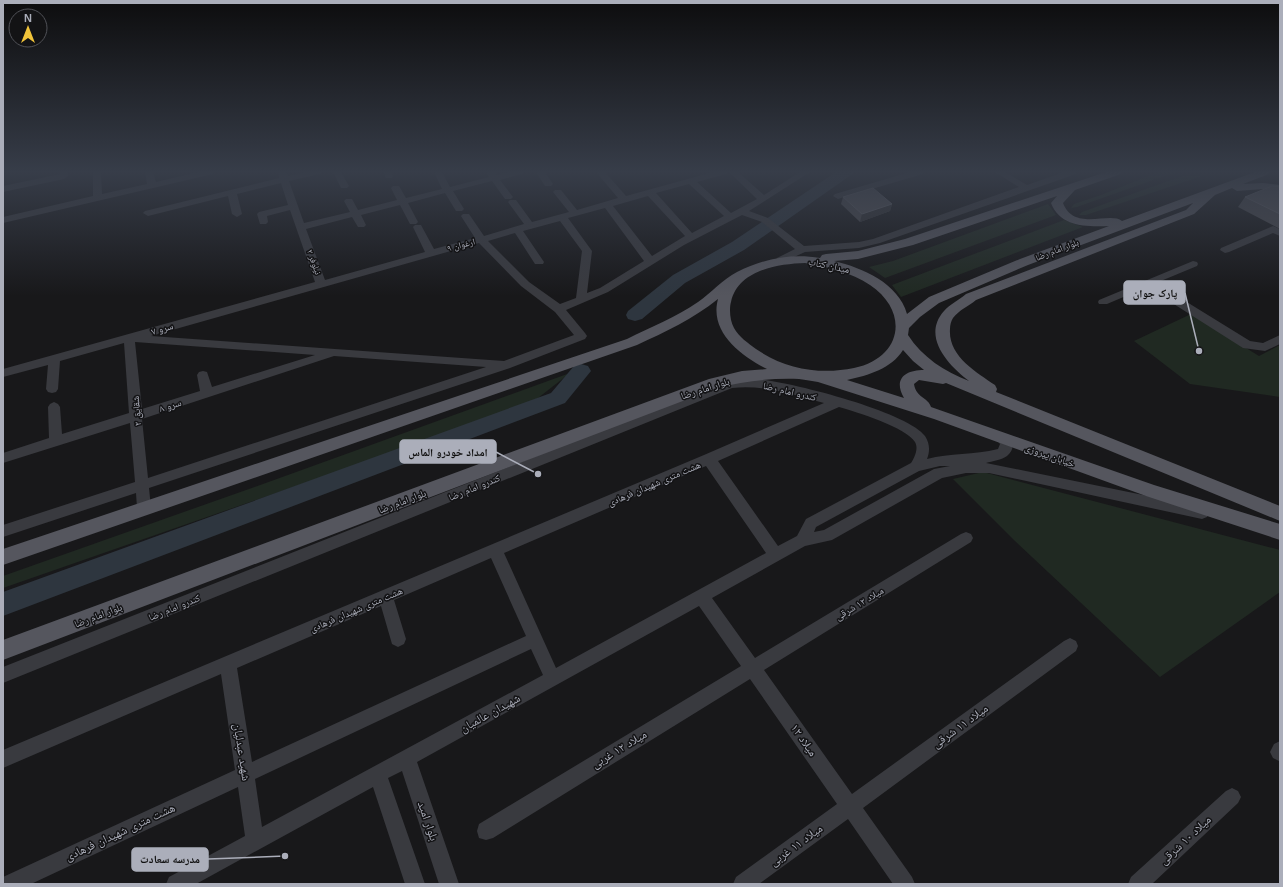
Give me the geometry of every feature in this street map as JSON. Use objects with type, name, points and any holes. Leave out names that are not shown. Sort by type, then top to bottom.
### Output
[{"type":"main road","points":[[804,254],[841,257],[878,251],[997,213]]},
{"type":"main road","points":[[1063,213],[1077,221],[1088,223],[1132,221]]},
{"type":"main road","name":"بلوار امام رضا","points":[[902,331],[915,314],[934,300],[1024,262],[1153,213]]},
{"type":"main road","points":[[1009,403],[965,371],[950,355],[944,345],[942,333],[945,320],[950,312],[971,297],[1186,213]]},
{"type":"main road","name":"میدان کتاب","points":[[804,254],[839,265],[869,278],[892,297],[903,320],[902,331],[900,344],[882,363],[868,370],[851,375],[813,376],[784,370],[757,358],[737,342],[726,324],[722,306],[728,289],[741,275],[766,263],[804,254]]},
{"type":"main road","points":[[1011,281],[1024,262]]},
{"type":"main road","points":[[3,557],[632,342],[670,324],[702,305],[741,275]]},
{"type":"main road","points":[[902,331],[916,357],[956,382]]},
{"type":"main road","name":"بلوار امام رضا","points":[[3,650],[509,466],[714,383],[742,376],[763,374],[813,376]]},
{"type":"main road","points":[[939,415],[916,402],[910,396],[906,389],[906,383],[912,376],[928,375],[956,382],[1280,514]]},
{"type":"main road","name":"خیابان پیروزی","points":[[813,376],[939,415],[1145,489],[1280,532]]},
{"type":"street","points":[[3,220],[32,213]]},
{"type":"street","points":[[263,222],[262,214],[264,213]]},
{"type":"street","name":"نیلوفر ۲","points":[[296,213],[322,284]]},
{"type":"street","points":[[409,213],[431,253]]},
{"type":"street","points":[[3,531],[506,365],[581,336],[559,309],[525,284],[503,263],[481,239],[463,213]]},
{"type":"street","points":[[521,213],[530,226]]},
{"type":"street","name":"ارغوان ۹","points":[[322,284],[574,213]]},
{"type":"street","points":[[614,213],[650,261]]},
{"type":"street","points":[[669,213],[691,237]]},
{"type":"street","points":[[726,213],[730,217]]},
{"type":"street","points":[[559,309],[604,290],[691,237],[737,213]]},
{"type":"street","points":[[747,213],[766,220],[787,236],[804,254],[816,247],[859,245],[876,241],[952,213]]},
{"type":"street","points":[[966,213],[977,220]]},
{"type":"street","points":[[301,227],[356,214],[361,225]]},
{"type":"street","points":[[562,217],[587,251],[582,299]]},
{"type":"street","points":[[517,229],[539,262]]},
{"type":"street","points":[[1224,250],[1276,231]]},
{"type":"street","points":[[1103,302],[1193,264]]},
{"type":"street","points":[[1148,283],[1247,345],[1265,347],[1280,339]]},
{"type":"street","name":"سرو ۷","points":[[3,373],[322,284]]},
{"type":"street","points":[[129,338],[506,365]]},
{"type":"street","name":"شقایق ۲","points":[[129,338],[144,508]]},
{"type":"street","name":"سرو ۸","points":[[3,458],[336,352]]},
{"type":"street","points":[[52,389],[54,359]]},
{"type":"street","points":[[203,375],[207,394]]},
{"type":"street","name":"کندرو امام رضا","points":[[3,675],[509,466],[730,384],[743,382],[761,384],[839,402],[888,420],[916,434],[923,445],[924,451],[916,467]]},
{"type":"street","name":"هشت متری شهیدان فرهادی","points":[[3,759],[386,597],[839,402]]},
{"type":"street","points":[[54,407],[56,441]]},
{"type":"street","points":[[802,540],[811,524],[916,467],[940,461],[984,458],[1002,453],[1006,448],[1006,442],[1000,437]]},
{"type":"street","points":[[709,459],[776,555]]},
{"type":"street","points":[[802,540],[827,536],[939,473],[966,468],[989,468],[1242,521]]},
{"type":"street","name":"میلاد ۱۲ شرقی","points":[[753,668],[966,538]]},
{"type":"street","name":"شهیدان عالمیان","points":[[176,884],[553,679],[802,540]]},
{"type":"street","points":[[495,550],[553,679]]},
{"type":"street","points":[[386,597],[398,638]]},
{"type":"street","name":"میلاد ۱۲","points":[[702,597],[905,884]]},
{"type":"street","name":"هشت متری شهیدان فرهادی","points":[[8,884],[536,639]]},
{"type":"street","name":"میلاد ۱۱ شرقی","points":[[850,806],[1070,646]]},
{"type":"street","name":"شهید عبدلیان","points":[[228,664],[246,774],[255,841]]},
{"type":"street","name":"میلاد ۱۲ غربی","points":[[486,831],[753,668]]},
{"type":"street","name":"بلوار امید","points":[[407,758],[449,884]]},
{"type":"street","points":[[378,774],[415,884]]},
{"type":"street","name":"میلاد ۱۰ شرقی","points":[[1138,884],[1232,796]]},
{"type":"street","name":"میلاد ۱۱ غربی","points":[[743,884],[850,806]]},
{"type":"shaded area","points":[[1022,213],[1055,213],[1056,215],[885,278],[869,267],[893,261]]},
{"type":"shaded area","points":[[1081,213],[1091,213],[1086,215],[1079,215]]},
{"type":"shaded area","points":[[1064,220],[1083,227],[901,297],[892,285]]},
{"type":"shaded area","points":[[1191,314],[1259,356],[1280,345],[1280,397],[1190,384],[1134,341]]},
{"type":"shaded area","points":[[570,373],[529,405],[3,588],[3,576]]},
{"type":"shaded area","points":[[983,472],[1280,550],[1280,592],[1160,677],[1015,541],[953,479]]},
{"type":"waterway","points":[[635,315],[679,279],[738,246],[786,213]]},
{"type":"waterway","points":[[3,604],[558,398],[581,371]]},
{"type":"place","name":"پارک جوان","points":[[1199,351]]},
{"type":"place","name":"امداد خودرو الماس","points":[[538,474]]},
{"type":"place","name":"مدرسه سعادت","points":[[285,856]]}]
